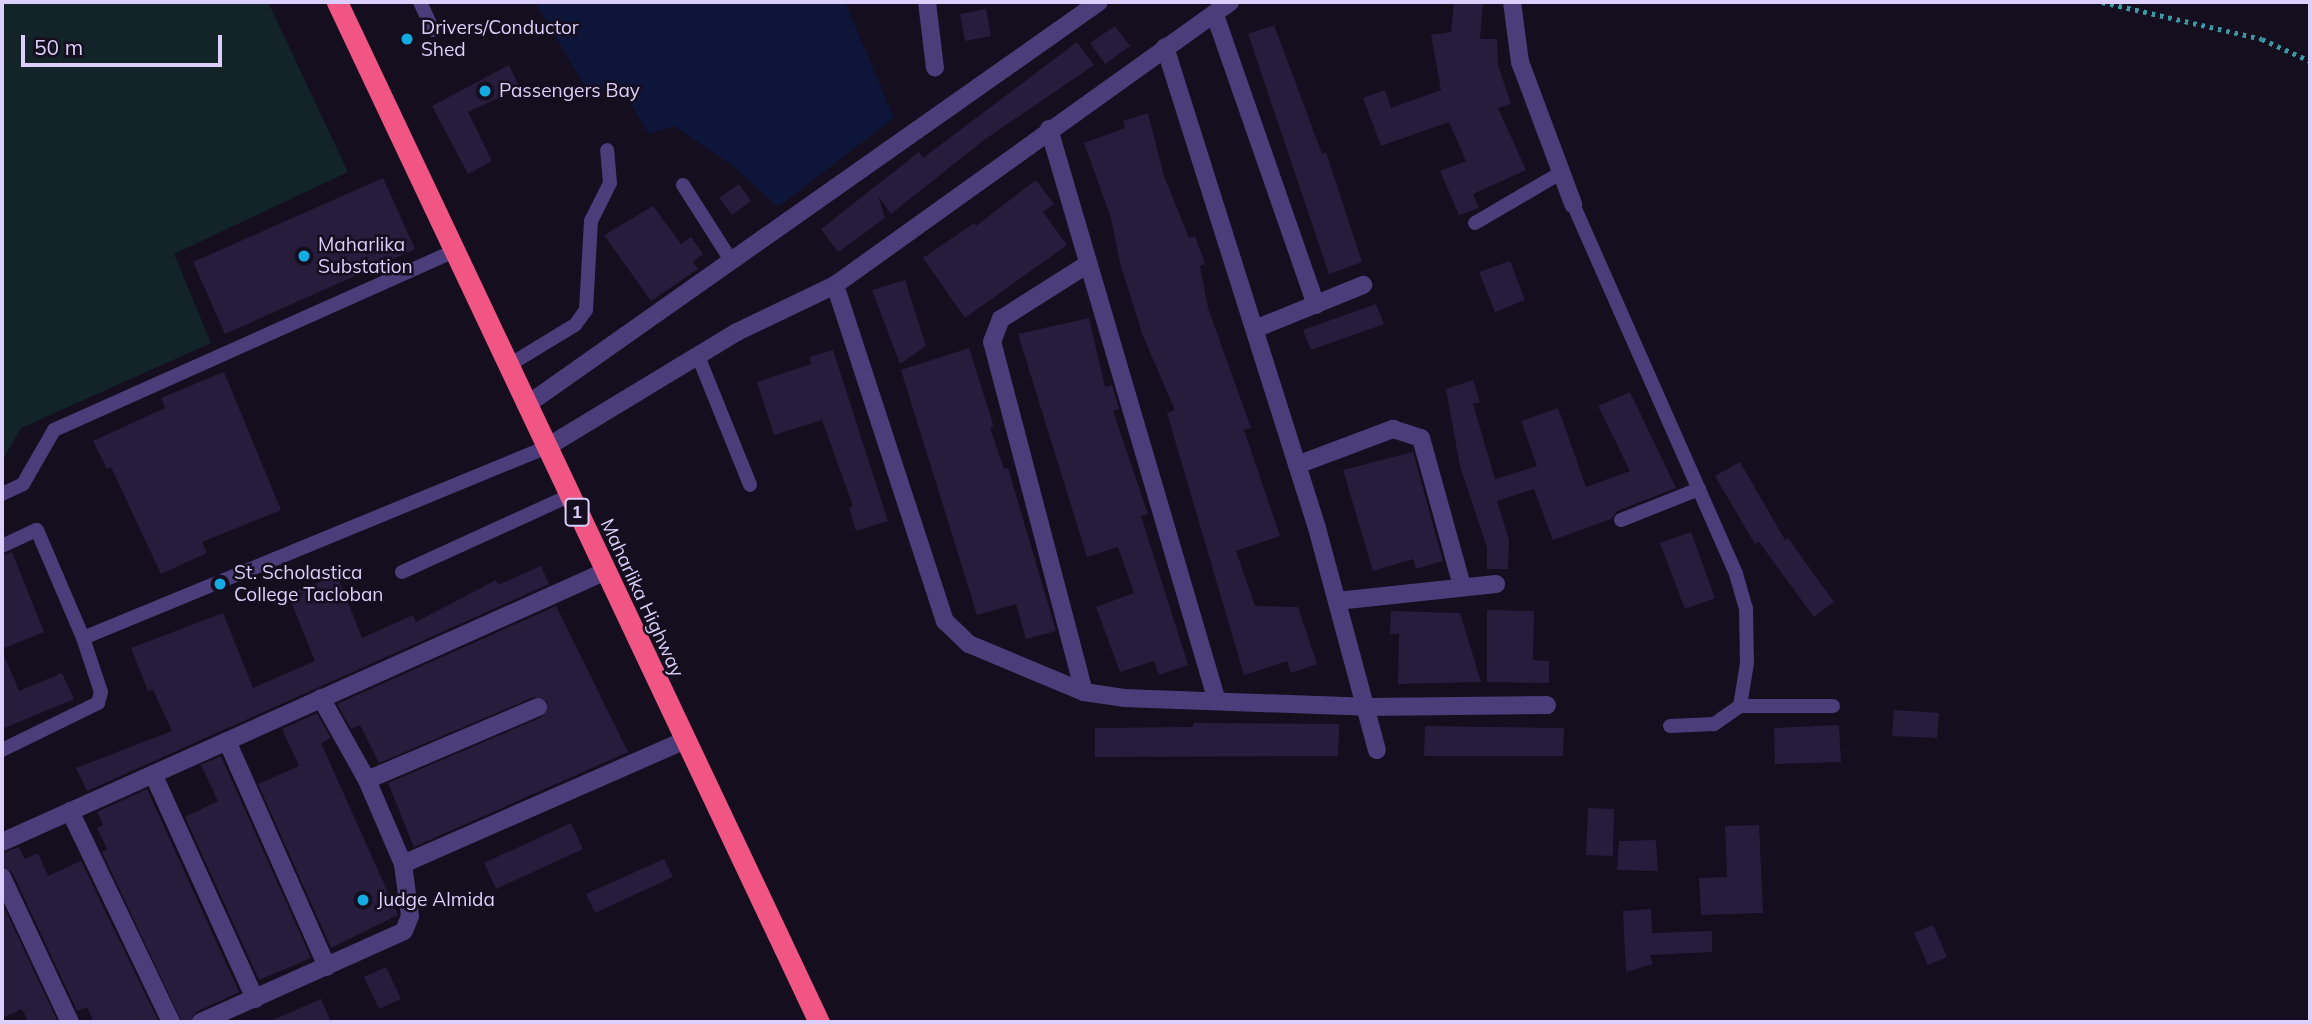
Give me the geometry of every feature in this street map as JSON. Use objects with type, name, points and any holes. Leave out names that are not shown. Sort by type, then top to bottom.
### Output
[{"type":"highway","name":"Maharlika Highway","points":[[337,2],[528,404],[683,741],[819,1022]]},
{"type":"street","points":[[927,2],[935,68]]},
{"type":"street","points":[[528,404],[1100,2]]},
{"type":"street","points":[[547,447],[698,356],[835,285],[1049,129],[1165,47],[1215,16],[1230,2]]},
{"type":"street","points":[[1512,2],[1520,62],[1559,174],[1573,204]]},
{"type":"street","points":[[1215,16],[1316,305]]},
{"type":"street","points":[[1165,47],[1297,465],[1377,750]]},
{"type":"street","points":[[1049,129],[1216,698]]},
{"type":"street","points":[[1084,692],[992,342],[1001,319],[1088,264]]},
{"type":"street","points":[[835,285],[944,621],[970,644],[1084,692],[1124,698],[1216,698],[1366,707],[1547,705]]},
{"type":"street","points":[[1255,328],[1363,285]]},
{"type":"street","points":[[1297,465],[1393,429],[1421,438],[1462,586]]},
{"type":"street","points":[[2,842],[604,572]]},
{"type":"street","points":[[1337,601],[1496,584]]},
{"type":"street","points":[[201,1022],[404,931],[411,900],[402,864],[367,780],[321,698]]},
{"type":"street","points":[[367,780],[538,707]]},
{"type":"street","points":[[226,741],[327,967]]},
{"type":"street","points":[[402,864],[683,741]]},
{"type":"street","points":[[154,776],[255,999]]},
{"type":"street","points":[[70,811],[171,1022]]},
{"type":"street","points":[[2,877],[70,1022]]},
{"type":"lane","points":[[420,2],[433,30]]},
{"type":"lane","points":[[509,365],[575,326],[586,310],[591,221],[610,183],[607,150]]},
{"type":"lane","points":[[1475,223],[1559,174]]},
{"type":"lane","points":[[683,185],[732,262]]},
{"type":"lane","points":[[1573,204],[1737,574],[1746,608],[1748,652],[1740,706]]},
{"type":"lane","points":[[2,494],[23,484],[54,430],[455,250]]},
{"type":"lane","points":[[698,356],[750,485]]},
{"type":"lane","points":[[83,638],[547,447]]},
{"type":"lane","points":[[1621,520],[1699,489]]},
{"type":"lane","points":[[402,572],[569,496]]},
{"type":"lane","points":[[2,546],[37,530],[83,638],[101,692],[98,703],[2,750]]},
{"type":"lane","points":[[1670,726],[1714,724],[1740,706],[1833,706]]},
{"type":"path","points":[[2102,2],[2262,39],[2310,61]]},
{"type":"shaded area","points":[[2,2],[268,2],[348,172],[174,254],[211,343],[21,428],[2,461]]},
{"type":"water","points":[[535,2],[845,2],[894,118],[778,207],[733,166],[674,126],[649,134],[619,84],[590,95]]},
{"type":"building","points":[[1454,2],[1483,2],[1480,39],[1497,39],[1498,65],[1511,104],[1498,108],[1526,170],[1473,194],[1479,208],[1459,215],[1440,171],[1466,161],[1449,122],[1381,146],[1363,98],[1385,90],[1391,108],[1441,90],[1431,35],[1451,32]]},
{"type":"building","points":[[986,9],[991,36],[965,41],[960,14]]},
{"type":"building","points":[[1274,25],[1322,154],[1326,152],[1362,262],[1329,274],[1248,34]]},
{"type":"building","points":[[1115,26],[1130,46],[1105,64],[1090,43]]},
{"type":"building","points":[[1077,42],[1094,65],[984,140],[891,214],[878,196],[885,218],[838,252],[821,229],[919,152],[923,158]]},
{"type":"building","points":[[509,65],[520,88],[468,112],[492,161],[468,174],[432,106]]},
{"type":"building","points":[[1148,113],[1164,176],[1189,238],[1195,236],[1205,264],[1200,266],[1208,308],[1251,428],[1244,430],[1280,536],[1236,551],[1255,606],[1298,607],[1317,664],[1291,673],[1287,661],[1244,675],[1167,413],[1175,410],[1143,336],[1120,263],[1111,218],[1084,143],[1125,128],[1123,121]]},
{"type":"building","name":"Maharlika Substation","points":[[383,178],[415,249],[225,334],[193,262]]},
{"type":"building","points":[[1036,180],[1054,204],[1043,212],[1067,245],[965,318],[923,258],[974,223],[976,226]]},
{"type":"building","points":[[739,184],[751,201],[732,215],[719,198]]},
{"type":"building","points":[[653,206],[681,244],[691,237],[703,254],[693,262],[698,269],[651,301],[604,235]]},
{"type":"building","points":[[1510,261],[1525,300],[1495,312],[1479,272]]},
{"type":"building","points":[[905,280],[926,346],[900,364],[872,290]]},
{"type":"building","points":[[1376,304],[1384,324],[1311,350],[1303,330]]},
{"type":"building","points":[[1089,318],[1105,387],[1112,385],[1119,409],[1113,411],[1148,514],[1141,516],[1188,665],[1159,675],[1154,661],[1120,672],[1096,607],[1134,593],[1118,547],[1087,557],[1018,334]]},
{"type":"building","points":[[969,348],[994,427],[990,428],[1004,469],[1008,468],[1056,631],[1026,639],[1016,604],[977,615],[901,370]]},
{"type":"building","points":[[833,350],[888,521],[856,531],[849,508],[853,506],[822,420],[774,435],[757,382],[811,364],[809,357]]},
{"type":"building","points":[[224,372],[281,510],[202,542],[207,553],[161,574],[111,467],[107,469],[93,441],[165,408],[161,398]]},
{"type":"building","points":[[1473,380],[1480,402],[1473,404],[1495,479],[1537,466],[1521,421],[1558,408],[1586,487],[1630,471],[1598,406],[1630,392],[1676,488],[1617,511],[1611,519],[1553,540],[1534,489],[1497,501],[1509,540],[1508,569],[1487,569],[1487,547],[1460,466],[1446,389]]},
{"type":"building","points":[[1413,452],[1443,561],[1416,569],[1413,559],[1373,571],[1343,470]]},
{"type":"building","points":[[1740,462],[1785,540],[1788,538],[1834,602],[1814,617],[1759,542],[1755,544],[1715,476]]},
{"type":"building","points":[[1691,532],[1715,598],[1685,609],[1660,543]]},
{"type":"building","points":[[12,552],[44,632],[2,649],[2,556]]},
{"type":"building","points":[[541,566],[549,584],[87,791],[76,768],[172,731],[153,690],[148,691],[131,648],[223,613],[253,688],[315,661],[288,594],[337,575],[362,638],[413,615],[416,622],[496,580],[498,585]]},
{"type":"building","points":[[556,606],[628,752],[414,847],[388,783],[542,717],[548,702],[534,697],[379,763],[360,725],[351,729],[337,704]]},
{"type":"building","points":[[1487,610],[1534,611],[1533,660],[1549,661],[1549,683],[1487,682]]},
{"type":"building","points":[[1391,611],[1460,613],[1481,682],[1398,684],[1399,634],[1390,634]]},
{"type":"building","points":[[2,650],[19,691],[62,673],[74,699],[2,729]]},
{"type":"building","points":[[1894,710],[1939,713],[1937,738],[1892,736]]},
{"type":"building","points":[[317,713],[331,738],[321,743],[398,915],[331,948],[258,784],[299,766],[282,729]]},
{"type":"building","points":[[1193,723],[1339,724],[1338,756],[1095,757],[1095,728],[1193,727]]},
{"type":"building","points":[[1839,725],[1841,762],[1775,764],[1774,728]]},
{"type":"building","points":[[1425,726],[1564,728],[1563,756],[1424,756]]},
{"type":"building","points":[[221,756],[311,958],[259,980],[185,817],[218,801],[201,765]]},
{"type":"building","points":[[147,789],[239,992],[196,1012],[190,1022],[182,1022],[102,852],[107,849],[97,828],[103,825],[97,812]]},
{"type":"building","points":[[1588,808],[1614,809],[1613,856],[1586,855]]},
{"type":"building","points":[[571,823],[583,849],[496,889],[484,863]]},
{"type":"building","points":[[1759,825],[1763,913],[1701,915],[1699,878],[1727,877],[1725,826]]},
{"type":"building","points":[[1656,840],[1658,871],[1617,870],[1619,841]]},
{"type":"building","points":[[19,847],[25,859],[38,853],[48,876],[81,861],[159,1022],[94,1022],[87,1007],[77,1011],[12,872],[2,866],[2,853]]},
{"type":"building","points":[[664,859],[673,877],[595,913],[586,894]]},
{"type":"building","points":[[2,903],[57,1020],[28,1022],[22,1009],[2,1018]]},
{"type":"building","points":[[1651,909],[1652,933],[1712,931],[1712,952],[1650,955],[1653,964],[1626,972],[1623,911]]},
{"type":"building","points":[[1933,925],[1947,957],[1928,965],[1914,933]]},
{"type":"building","points":[[386,967],[401,999],[379,1009],[364,977]]},
{"type":"building","points":[[321,999],[331,1022],[268,1022]]},
{"type":"place","name":"Drivers/Conductor Shed","points":[[407,39]]},
{"type":"place","name":"Passengers Bay","points":[[485,91]]},
{"type":"place","name":"Maharlika Substation","points":[[304,256]]},
{"type":"place","name":"St. Scholastica College Tacloban","points":[[220,584]]},
{"type":"place","name":"Judge Almida","points":[[363,900]]}]
